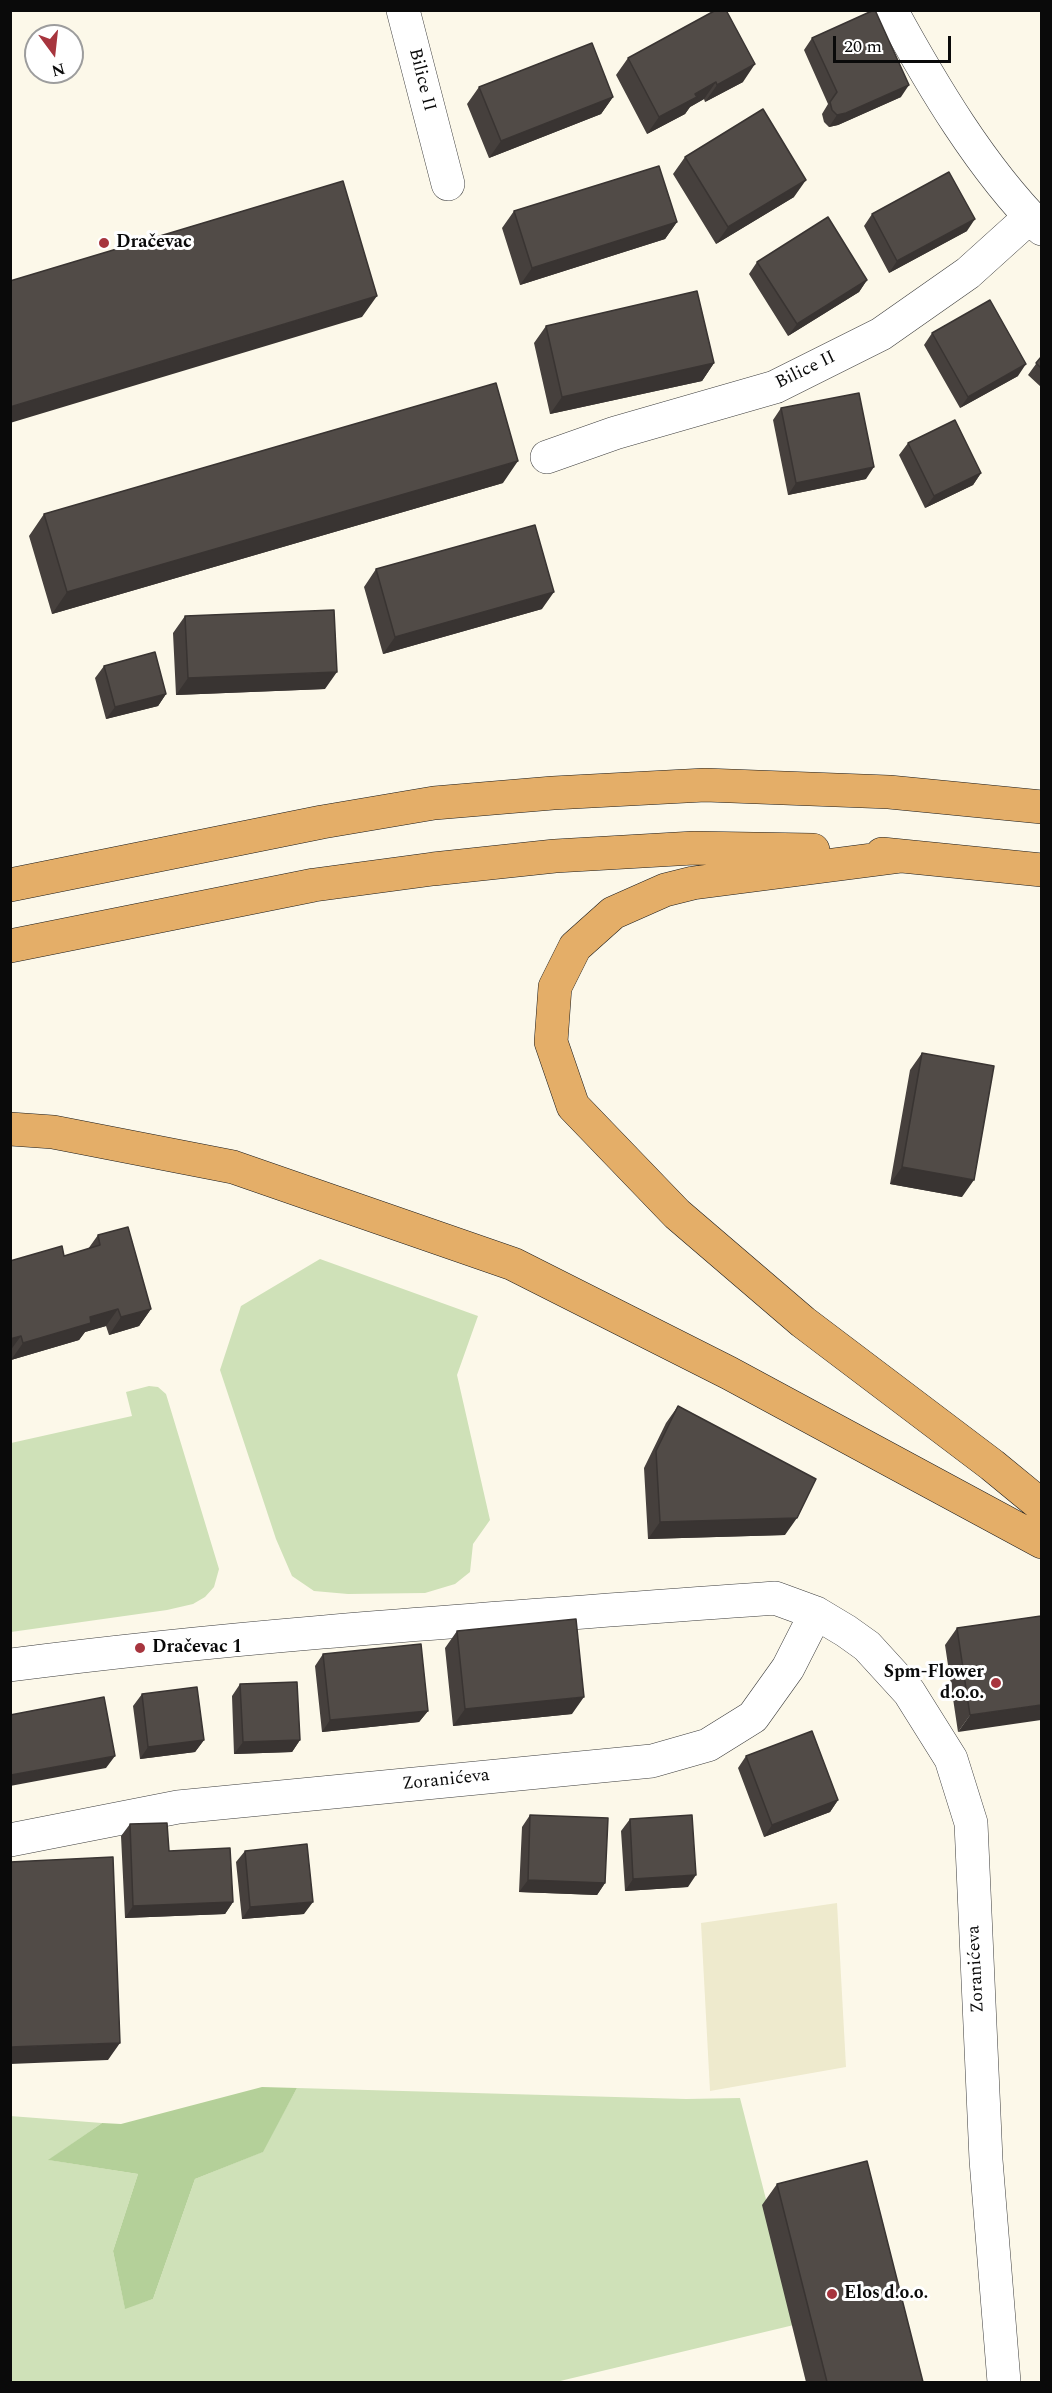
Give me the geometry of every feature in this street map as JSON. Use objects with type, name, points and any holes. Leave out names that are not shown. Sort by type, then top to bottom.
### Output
[{"type":"highway","points":[[10,885],[322,822],[434,803],[553,793],[705,785],[889,792],[1041,807]]},
{"type":"highway","points":[[10,946],[314,885],[433,869],[544,858],[694,848],[833,851],[1041,870]]},
{"type":"highway","points":[[902,856],[693,883],[665,890],[613,913],[575,947],[555,987],[551,1041],[573,1106],[677,1214],[803,1322],[992,1464],[1041,1506]]},
{"type":"highway","points":[[10,1129],[53,1132],[233,1167],[513,1264],[729,1373],[1041,1542]]},
{"type":"street","name":"Bilice II","points":[[403,10],[448,184]]},
{"type":"street","name":"Bilice II","points":[[547,457],[615,433],[775,387],[881,334],[1035,223],[974,146],[891,10]]},
{"type":"street","name":"Zoranićeva","points":[[10,1665],[140,1648],[287,1634],[775,1598],[816,1613],[867,1646],[909,1692],[951,1759],[971,1823],[986,2160],[1004,2382]]},
{"type":"street","name":"Zoranićeva","points":[[10,1840],[178,1807],[652,1761],[708,1745],[753,1717],[788,1668],[816,1613]]},
{"type":"shaded area","points":[[837,1903],[846,2067],[710,2091],[701,1923]]},
{"type":"green space","points":[[320,1259],[478,1316],[457,1375],[490,1520],[473,1544],[470,1572],[455,1584],[425,1593],[348,1594],[314,1591],[292,1576],[276,1539],[220,1370],[241,1306]]},
{"type":"green space","points":[[149,1386],[158,1387],[166,1394],[219,1569],[214,1587],[205,1597],[193,1604],[167,1610],[11,1632],[11,1443],[132,1416],[126,1392]]},
{"type":"green space","points":[[262,2087],[297,2088],[263,2152],[195,2179],[153,2299],[125,2309],[113,2251],[138,2174],[48,2160],[102,2123],[121,2124]]},
{"type":"green space","points":[[297,2088],[686,2099],[740,2098],[798,2324],[556,2382],[11,2382],[10,2116],[102,2123],[49,2160],[138,2174],[113,2251],[125,2308],[153,2299],[195,2179],[262,2152]]},
{"type":"building","points":[[716,10],[726,10],[755,64],[717,85],[716,82],[695,94],[697,97],[659,117],[628,58]]},
{"type":"building","points":[[875,10],[909,85],[837,115],[832,110],[830,102],[837,92],[812,38]]},
{"type":"building","points":[[592,43],[613,97],[501,141],[479,87]]},
{"type":"building","points":[[763,109],[806,180],[728,227],[685,157]]},
{"type":"building","points":[[659,166],[677,222],[532,268],[514,211]]},
{"type":"building","points":[[949,172],[975,219],[897,261],[872,214]]},
{"type":"building","points":[[343,181],[377,296],[10,407],[10,281]]},
{"type":"building","points":[[828,217],[867,280],[797,324],[757,262]]},
{"type":"building","points":[[697,291],[714,363],[562,397],[546,326]]},
{"type":"building","points":[[990,300],[1026,364],[968,397],[932,333]]},
{"type":"building","points":[[1041,357],[1041,368],[1036,363]]},
{"type":"building","points":[[496,383],[518,461],[67,592],[44,514]]},
{"type":"building","points":[[859,393],[874,467],[796,483],[781,408]]},
{"type":"building","points":[[955,420],[981,473],[934,496],[908,443]]},
{"type":"building","points":[[535,525],[554,592],[395,637],[376,569]]},
{"type":"building","points":[[334,610],[337,672],[188,678],[185,616]]},
{"type":"building","points":[[155,652],[166,694],[115,707],[104,666]]},
{"type":"building","points":[[922,1053],[994,1066],[974,1180],[902,1167]]},
{"type":"building","points":[[128,1227],[151,1309],[121,1317],[118,1309],[90,1317],[91,1323],[23,1343],[21,1336],[10,1339],[10,1261],[62,1246],[64,1256],[100,1245],[98,1235]]},
{"type":"building","points":[[678,1406],[816,1479],[797,1518],[660,1522],[656,1451]]},
{"type":"building","name":"Spm-Flower d.o.o.","points":[[1041,1616],[1041,1705],[970,1715],[957,1628]]},
{"type":"building","points":[[576,1619],[584,1697],[465,1709],[457,1631]]},
{"type":"building","points":[[421,1644],[428,1711],[330,1720],[323,1654]]},
{"type":"building","points":[[297,1682],[300,1740],[243,1742],[240,1684]]},
{"type":"building","points":[[197,1687],[204,1740],[148,1747],[142,1694]]},
{"type":"building","points":[[104,1697],[115,1756],[11,1775],[10,1715]]},
{"type":"building","points":[[812,1731],[838,1800],[772,1825],[746,1756]]},
{"type":"building","points":[[530,1815],[608,1818],[605,1883],[528,1880]]},
{"type":"building","points":[[692,1815],[696,1875],[633,1879],[630,1819]]},
{"type":"building","points":[[167,1823],[169,1851],[230,1848],[233,1902],[133,1906],[130,1824]]},
{"type":"building","points":[[307,1844],[313,1902],[250,1907],[245,1851]]},
{"type":"building","points":[[113,1857],[120,2043],[10,2047],[10,1862]]},
{"type":"building","name":"Elos d.o.o.","points":[[867,2161],[923,2382],[827,2382],[777,2184]]},
{"type":"place","name":"Dračevac","points":[[104,243]]},
{"type":"place","name":"Dračevac 1","points":[[140,1648]]},
{"type":"place","name":"Spm-Flower d.o.o.","points":[[996,1683]]},
{"type":"place","name":"Elos d.o.o.","points":[[832,2294]]}]
